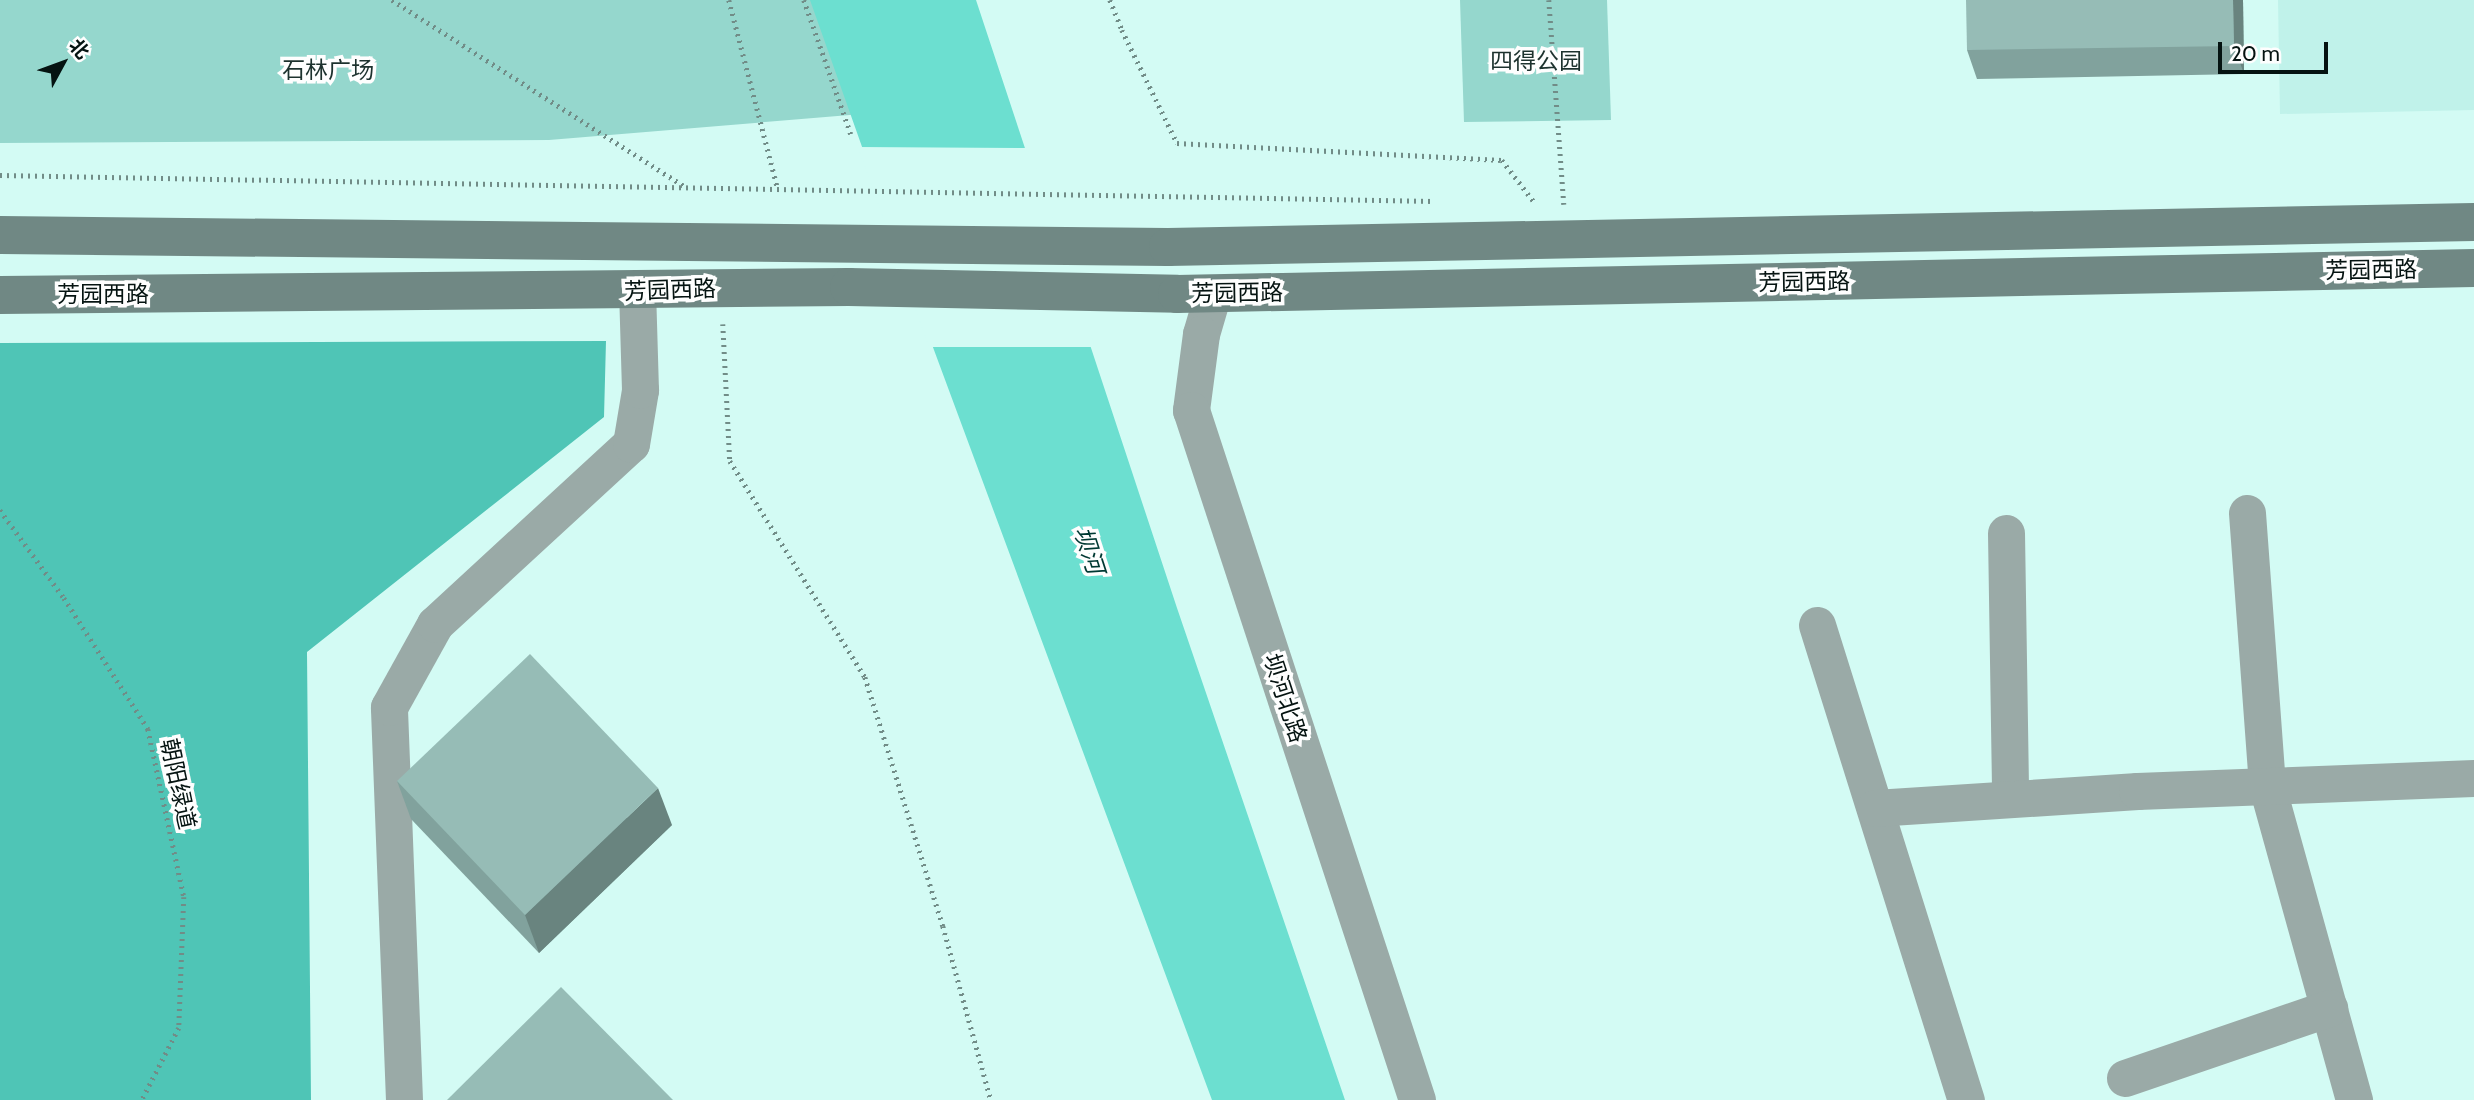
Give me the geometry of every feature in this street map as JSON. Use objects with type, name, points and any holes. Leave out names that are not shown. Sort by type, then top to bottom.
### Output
[{"type":"main road","name":"芳园西路","points":[[0,235],[1168,247],[2474,222]]},
{"type":"main road","name":"芳园西路","points":[[0,295],[849,287],[1195,294],[2474,268]]},
{"type":"street","points":[[404,1100],[388,707],[435,624],[631,444],[640,390],[637,291]]},
{"type":"street","name":"坝河北路","points":[[1195,294],[1201,334],[1191,410],[1417,1100]]},
{"type":"street","points":[[2247,513],[2267,786],[2354,1100]]},
{"type":"street","points":[[2006,533],[2010,799]]},
{"type":"street","points":[[1817,625],[1966,1100]]},
{"type":"street","points":[[1875,808],[2267,786],[2474,778]]},
{"type":"street","points":[[2125,1078],[2329,1008]]},
{"type":"path","points":[[392,0],[687,187]]},
{"type":"path","points":[[729,0],[778,189]]},
{"type":"path","points":[[804,0],[851,134]]},
{"type":"path","points":[[1110,0],[1177,143],[1502,160],[1564,240]]},
{"type":"path","points":[[1549,0],[1564,240]]},
{"type":"path","points":[[0,175],[1023,193]]},
{"type":"path","points":[[721,288],[730,461],[865,677],[943,926],[992,1100]]},
{"type":"path","name":"朝阳绿道","points":[[0,510],[64,598],[148,729],[184,897],[179,1028],[142,1100]]},
{"type":"shaded area","points":[[2278,0],[2474,0],[2474,110],[2280,114]]},
{"type":"shaded area","points":[[606,341],[604,417],[307,652],[311,1100],[0,1100],[0,343]]},
{"type":"green space","name":"石林广场","points":[[0,0],[841,0],[886,112],[549,140],[0,143]]},
{"type":"green space","name":"四得公园","points":[[1460,0],[1607,0],[1611,120],[1464,122]]},
{"type":"water","name":"坝河","points":[[810,0],[976,0],[1177,608],[1345,1100],[1212,1100],[934,350]]},
{"type":"pier","points":[[858,147],[1030,148],[1095,347],[929,347]]},
{"type":"building","points":[[1966,0],[2233,0],[2234,46],[1967,50]]},
{"type":"building","points":[[530,654],[658,788],[525,915],[397,781]]},
{"type":"building","points":[[561,987],[673,1100],[447,1100]]}]
